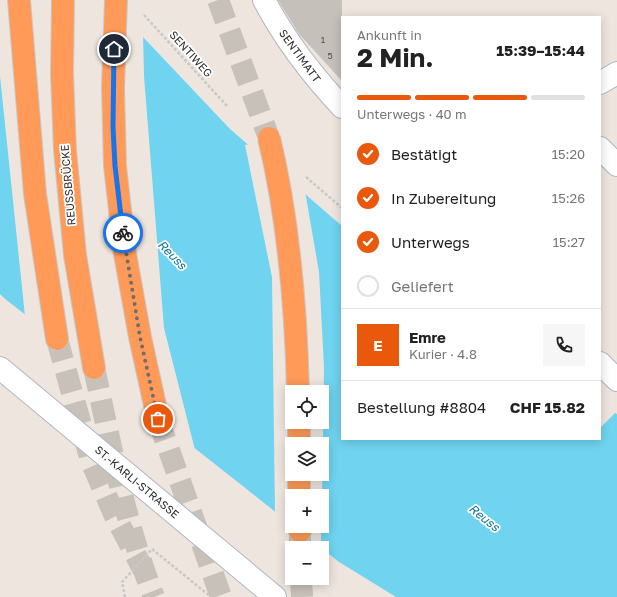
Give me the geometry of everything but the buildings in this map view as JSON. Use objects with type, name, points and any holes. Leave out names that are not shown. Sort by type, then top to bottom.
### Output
[{"type":"highway","points":[[19,0],[35,194],[57,339]]},
{"type":"highway","name":"REUSSBRÜCKE","points":[[63,0],[62,74],[65,150],[75,255],[94,368]]},
{"type":"highway","points":[[116,0],[113,88],[115,166],[125,254],[140,337],[158,419]]},
{"type":"highway","points":[[269,138],[280,188],[288,238],[293,286],[298,385]]},
{"type":"street","name":"SENTIMATT","points":[[264,0],[274,20],[298,55],[318,82],[341,106]]},
{"type":"street","points":[[601,82],[617,73]]},
{"type":"street","points":[[601,149],[617,165]]},
{"type":"street","points":[[601,364],[617,380]]},
{"type":"street","name":"ST.-KARLI-STRASSE","points":[[0,368],[274,597]]},
{"type":"path","name":"SENTIWEG","points":[[142,13],[227,106]]},
{"type":"path","points":[[302,173],[341,207]]},
{"type":"path","points":[[125,597],[122,582],[152,549],[211,597]]},
{"type":"water","name":"Reuss","points":[[0,0],[108,0],[230,129],[341,225],[341,440],[601,440],[601,427],[615,413],[617,414],[617,597],[396,597],[339,562],[329,554],[329,541],[313,541],[303,533],[329,533],[329,489],[285,489],[285,519],[0,294]]},
{"type":"pier","points":[[0,0],[111,0],[143,34],[144,76],[164,328],[195,450],[25,316],[0,76]]},
{"type":"pier","points":[[250,144],[305,191],[319,272],[324,385],[285,385],[285,429],[323,429],[323,437],[285,437],[285,481],[322,481],[322,489],[285,489],[285,522],[275,514],[272,277],[245,145]]},
{"type":"pier","points":[[300,533],[321,533],[321,541],[310,541]]},
{"type":"tunnel","points":[[218,0],[269,138]]},
{"type":"tunnel","points":[[57,339],[91,461],[115,516],[143,569]]},
{"type":"tunnel","points":[[94,368],[127,513],[154,597]]},
{"type":"tunnel","points":[[158,419],[221,597]]},
{"type":"tunnel","points":[[300,533],[300,541]]},
{"type":"tunnel","points":[[301,585],[302,597]]},
{"type":"way so far","points":[[123,233],[125,254],[140,337],[158,419]]},
{"type":"route","points":[[114,49],[113,127],[115,166],[123,233]]}]
